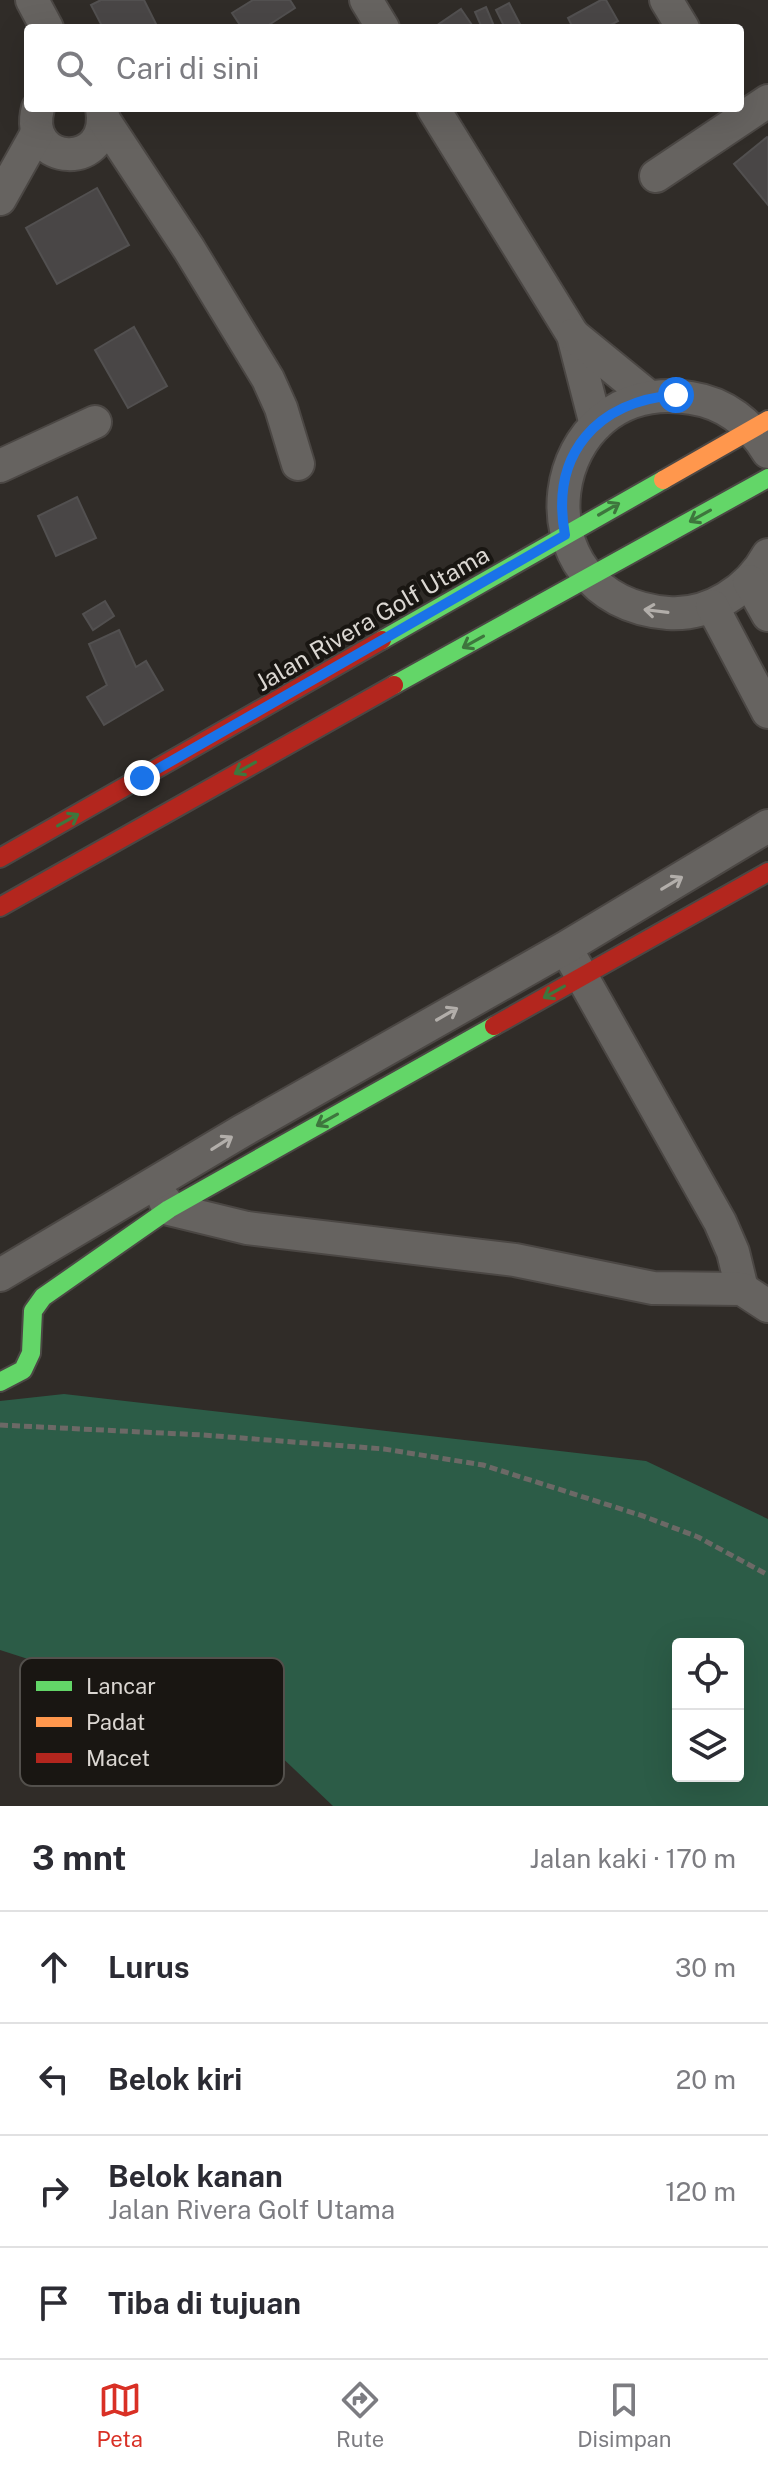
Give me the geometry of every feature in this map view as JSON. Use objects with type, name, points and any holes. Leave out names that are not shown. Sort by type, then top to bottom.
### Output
[{"type":"street","points":[[32,0],[45,24]]},
{"type":"street","points":[[366,0],[381,24]]},
{"type":"street","points":[[666,0],[681,24]]},
{"type":"street","points":[[744,111],[768,101]]},
{"type":"street","points":[[435,112],[573,335],[596,425]]},
{"type":"street","points":[[38,120],[43,143],[64,155],[76,154],[88,150],[96,142],[102,132],[103,114]]},
{"type":"street","points":[[103,114],[268,379],[281,408],[298,464]]},
{"type":"street","points":[[656,176],[735,115]]},
{"type":"street","points":[[0,199],[38,120]]},
{"type":"street","points":[[573,335],[649,397]]},
{"type":"street","points":[[762,434],[730,411],[704,400],[676,395],[649,397],[621,407],[583,439],[566,475],[562,515],[565,535],[575,558],[589,577],[615,599],[646,611],[679,614],[712,606],[732,596],[749,581],[768,555]]},
{"type":"street","points":[[0,466],[95,422]]},
{"type":"street","name":"Jalan Rivera Golf Utama","points":[[0,858],[565,535],[762,434]]},
{"type":"street","points":[[0,907],[192,797],[768,478]]},
{"type":"street","points":[[749,581],[768,615]]},
{"type":"street","points":[[712,606],[768,712]]},
{"type":"street","points":[[0,1382],[23,1370],[31,1353],[33,1311],[43,1297],[63,1285],[242,1131],[565,948],[768,826]]},
{"type":"street","points":[[0,1275],[162,1197],[582,976],[768,872]]},
{"type":"street","points":[[565,948],[720,1222],[755,1298]]},
{"type":"street","points":[[162,1197],[247,1228],[515,1260],[653,1288],[755,1298]]},
{"type":"path","points":[[0,1425],[203,1435],[384,1449],[483,1465],[698,1537],[768,1575]]},
{"type":"green space","points":[[64,1394],[646,1461],[768,1519],[768,1806],[333,1806],[284,1760],[284,1658],[25,1658],[0,1650],[0,1401]]},
{"type":"building","points":[[101,0],[144,0],[156,24],[101,24],[91,5]]},
{"type":"building","points":[[253,0],[290,0],[295,8],[270,24],[239,24],[232,13]]},
{"type":"building","points":[[606,0],[618,21],[612,24],[571,24],[568,18]]},
{"type":"building","points":[[509,3],[520,24],[503,24],[496,10]]},
{"type":"building","points":[[486,7],[493,24],[480,24],[475,12]]},
{"type":"building","points":[[461,9],[471,24],[439,24]]},
{"type":"building","points":[[768,138],[768,205],[734,164]]},
{"type":"building","points":[[97,188],[129,245],[57,284],[26,228]]},
{"type":"building","points":[[134,327],[167,386],[128,408],[95,350]]},
{"type":"building","points":[[77,497],[96,538],[56,556],[38,516]]},
{"type":"building","points":[[105,601],[114,616],[93,630],[83,614]]},
{"type":"building","points":[[119,630],[136,667],[146,661],[163,690],[104,725],[87,697],[107,685],[89,644]]},
{"type":"traffic: fast","points":[[394,685],[768,478]]},
{"type":"traffic: fast","points":[[382,640],[663,480]]},
{"type":"traffic: fast","points":[[0,1382],[23,1370],[31,1353],[33,1311],[43,1297],[169,1209],[494,1026]]},
{"type":"traffic: slow","points":[[663,480],[768,420]]},
{"type":"traffic: jam","points":[[0,858],[382,640]]},
{"type":"traffic: jam","points":[[0,907],[394,685]]},
{"type":"traffic: jam","points":[[494,1026],[768,872]]},
{"type":"route","points":[[142,778],[565,535],[562,495],[566,475],[583,439],[621,407],[649,397],[676,395]]}]
